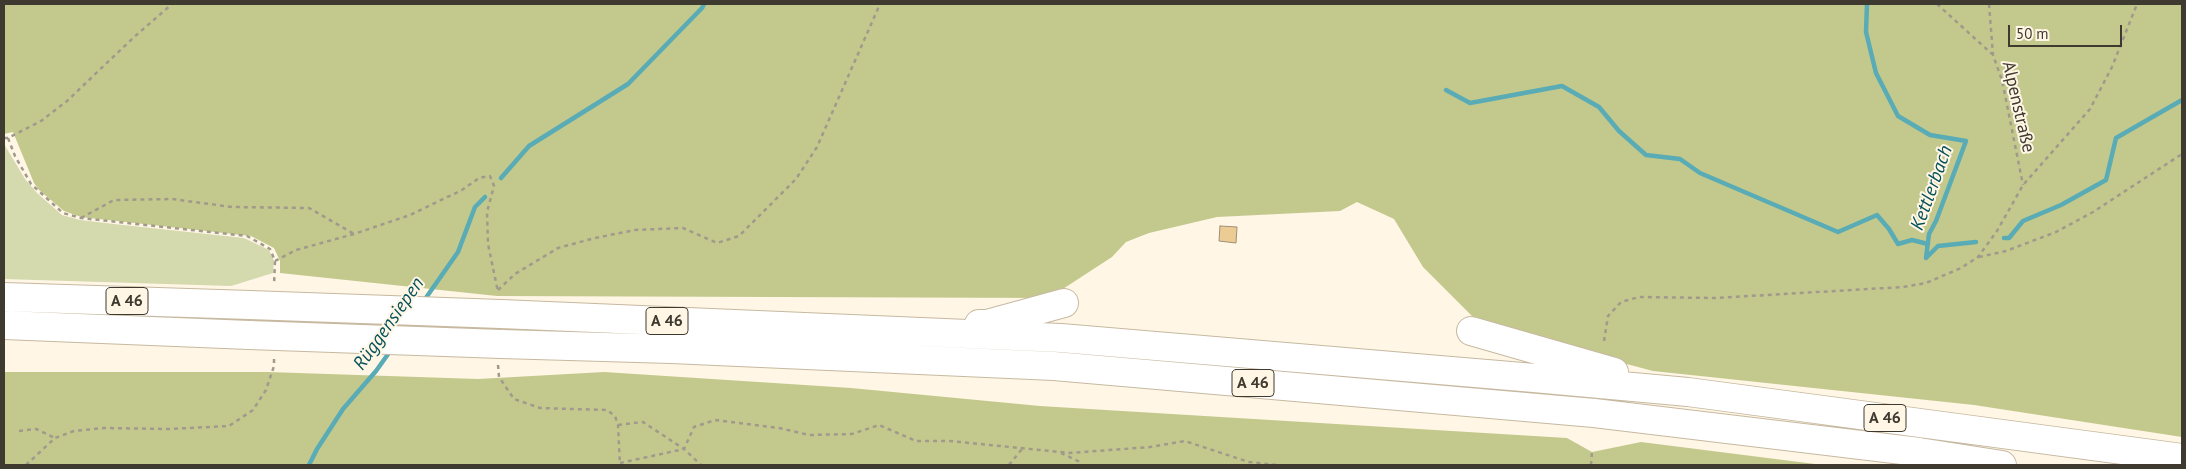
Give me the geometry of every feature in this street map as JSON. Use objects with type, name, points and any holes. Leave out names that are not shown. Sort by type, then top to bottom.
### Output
[{"type":"highway","name":"A 46","points":[[4,297],[501,314],[1061,338],[1688,392],[2182,458]]},
{"type":"highway","points":[[834,328],[871,320],[987,324],[1064,303]]},
{"type":"highway","name":"A 46","points":[[4,325],[671,349],[1054,366],[1594,413],[1918,452],[2002,465]]},
{"type":"highway","points":[[1471,331],[1688,392]]},
{"type":"path","points":[[172,4],[67,101],[41,121],[6,138],[23,170],[38,192],[63,213],[81,218],[247,236],[270,249],[275,262],[274,291]]},
{"type":"path","points":[[275,262],[296,250],[354,234],[410,214],[443,200],[479,178],[490,176],[494,186],[487,212],[488,244],[498,290],[515,274],[558,248],[595,238],[635,230],[683,228],[717,243],[739,236],[796,179],[817,147],[880,4]]},
{"type":"path","points":[[1937,4],[1993,55]]},
{"type":"path","name":"Alpenstraße","points":[[1989,4],[1993,55],[2002,80],[2023,185]]},
{"type":"path","points":[[1978,257],[1997,231],[2023,185],[2090,109],[2112,67],[2136,4]]},
{"type":"path","points":[[1604,341],[1608,316],[1621,302],[1638,297],[1716,298],[1903,287],[1926,282],[1961,268],[1978,257],[2006,251],[2056,232],[2093,212],[2182,154]]},
{"type":"path","points":[[81,218],[114,200],[172,198],[232,207],[309,208],[354,234]]},
{"type":"path","points":[[26,465],[56,438],[74,430],[229,426],[254,410],[266,390],[274,366],[274,356]]},
{"type":"path","points":[[499,377],[514,399],[540,408],[607,410],[615,416],[618,425],[620,464],[684,449]]},
{"type":"path","points":[[684,449],[694,427],[715,420],[779,428],[809,435],[852,434],[879,426],[916,441],[950,442],[1070,453],[1150,447],[1185,441],[1249,462],[1276,465]]},
{"type":"path","points":[[618,425],[642,422],[684,449],[701,465]]},
{"type":"path","points":[[19,431],[36,429],[56,438]]},
{"type":"path","points":[[1009,465],[1022,448]]},
{"type":"path","points":[[1058,452],[1080,462],[1082,465]]},
{"type":"path","points":[[1591,465],[1592,452]]},
{"type":"green space","points":[[4,4],[2182,4],[2182,437],[1974,405],[1653,371],[1521,336],[1478,322],[1423,267],[1394,219],[1357,202],[1340,211],[1217,217],[1149,233],[1126,242],[1112,257],[1049,298],[497,296],[280,273],[280,261],[274,248],[251,236],[81,217],[64,211],[39,190],[34,183],[13,132],[4,134]]},
{"type":"green space","points":[[4,144],[25,179],[37,193],[62,215],[80,220],[244,238],[269,250],[274,261],[273,273],[231,286],[4,279]]},
{"type":"green space","points":[[4,372],[268,372],[478,379],[604,372],[851,388],[1040,406],[1567,438],[1592,452],[1641,442],[1823,465],[4,465]]},
{"type":"building","points":[[1220,226],[1237,227],[1236,243],[1219,241]]},
{"type":"waterway","name":"Rüggensiepen","points":[[501,178],[529,146],[628,84],[704,4]]},
{"type":"waterway","name":"Kettlerbach","points":[[1867,4],[1866,32],[1876,73],[1898,116],[1930,135],[1966,141],[1936,221],[1929,234],[1926,258]]},
{"type":"waterway","points":[[1446,90],[1470,103],[1562,86],[1599,107],[1619,131],[1646,155],[1680,159],[1700,173],[1838,232],[1877,215],[1889,229],[1898,244],[1912,240],[1928,244]]},
{"type":"waterway","points":[[2004,238],[2009,238],[2023,221],[2061,205],[2106,180],[2116,138],[2182,100]]},
{"type":"waterway","name":"Rüggensiepen","points":[[423,302],[458,252],[475,207],[485,197]]},
{"type":"waterway","points":[[1926,258],[1938,246],[1976,242]]},
{"type":"waterway","name":"Rüggensiepen","points":[[309,465],[343,409],[376,371],[391,350]]}]
